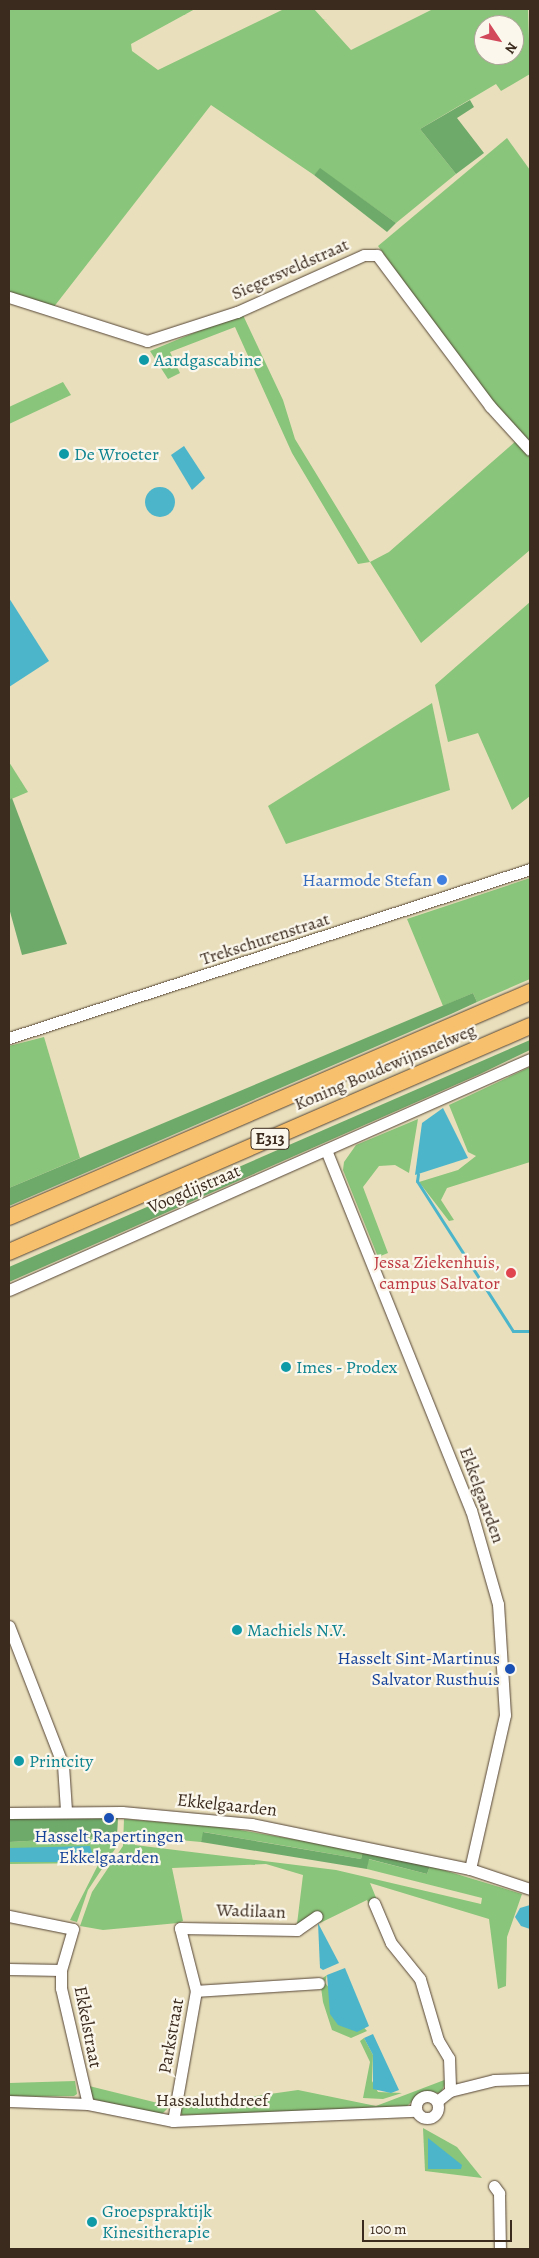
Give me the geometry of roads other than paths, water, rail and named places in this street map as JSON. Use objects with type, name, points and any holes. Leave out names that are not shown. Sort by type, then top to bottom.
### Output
[{"type":"highway","name":"Koning Boudewijnsnelweg","points":[[9,1217],[530,992]]},
{"type":"highway","name":"Koning Boudewijnsnelweg","points":[[9,1252],[530,1026]]},
{"type":"street","name":"Siegersveldstraat","points":[[9,297],[148,341],[237,312],[364,255],[377,255],[490,406],[530,450]]},
{"type":"street","name":"Trekschurenstraat","points":[[9,1038],[530,869]]},
{"type":"street","name":"Voogdijstraat","points":[[9,1290],[530,1059]]},
{"type":"street","name":"Ekkelgaarden","points":[[326,1150],[469,1506],[498,1604],[504,1715],[470,1869]]},
{"type":"street","points":[[9,1626],[62,1765],[66,1810]]},
{"type":"street","name":"Ekkelgaarden","points":[[9,1813],[66,1810],[251,1824],[470,1869],[530,1889]]},
{"type":"street","points":[[374,1903],[391,1943],[420,1979],[438,2040],[449,2058],[450,2091]]},
{"type":"street","name":"Ekkelstraat","points":[[9,1916],[72,1928],[60,1970],[88,2104]]},
{"type":"street","name":"Wadilaan","points":[[180,1928],[297,1930],[317,1916]]},
{"type":"street","name":"Parkstraat","points":[[173,2121],[196,1991],[180,1928]]},
{"type":"street","points":[[9,1969],[60,1970]]},
{"type":"street","points":[[196,1991],[319,1983]]},
{"type":"street","points":[[437,2101],[450,2091],[494,2080],[530,2079]]},
{"type":"street","points":[[428,2095],[437,2101],[438,2110],[431,2117],[416,2111],[420,2097],[428,2095]]},
{"type":"street","name":"Hassaluthdreef","points":[[9,2101],[88,2104],[173,2121],[416,2111]]},
{"type":"street","points":[[494,2186],[499,2193],[500,2249]]},
{"type":"water","points":[[184,446],[205,478],[192,490],[171,455]]},
{"type":"water","points":[[160,487],[166,488],[174,496],[174,508],[166,516],[160,517],[154,516],[146,508],[145,502],[146,496],[154,488]]},
{"type":"water","points":[[9,598],[49,661],[9,687]]},
{"type":"water","points":[[443,1108],[468,1158],[415,1175],[422,1123]]},
{"type":"water","points":[[90,1846],[94,1859],[86,1862],[9,1862],[9,1848]]},
{"type":"water","points":[[530,1905],[530,1929],[521,1926],[515,1917],[520,1908]]},
{"type":"water","points":[[318,1923],[339,1963],[323,1970],[320,1968]]},
{"type":"water","points":[[345,1968],[369,2026],[357,2032],[338,2025],[330,2014],[327,1975]]},
{"type":"water","points":[[373,2034],[399,2090],[391,2093],[373,2089],[373,2055],[364,2038]]},
{"type":"water","points":[[428,2138],[462,2165],[461,2169],[428,2169]]},
{"type":"waterway","points":[[418,1174],[417,1181],[513,1331],[530,1331]]},
{"type":"place","name":"Aardgascabine","points":[[144,360]]},
{"type":"place","name":"De Wroeter","points":[[64,454]]},
{"type":"place","name":"Haarmode Stefan","points":[[442,880]]},
{"type":"place","name":"Jessa Ziekenhuis, campus Salvator","points":[[511,1273]]},
{"type":"place","name":"Imes - Prodex","points":[[286,1367]]},
{"type":"place","name":"Machiels N.V.","points":[[237,1630]]},
{"type":"place","name":"Hasselt Sint-Martinus Salvator Rusthuis","points":[[510,1669]]},
{"type":"place","name":"Printcity","points":[[19,1761]]},
{"type":"place","name":"Hasselt Rapertingen Ekkelgaarden","points":[[109,1818]]},
{"type":"place","name":"Groepspraktijk Kinesitherapie","points":[[92,2222]]}]
